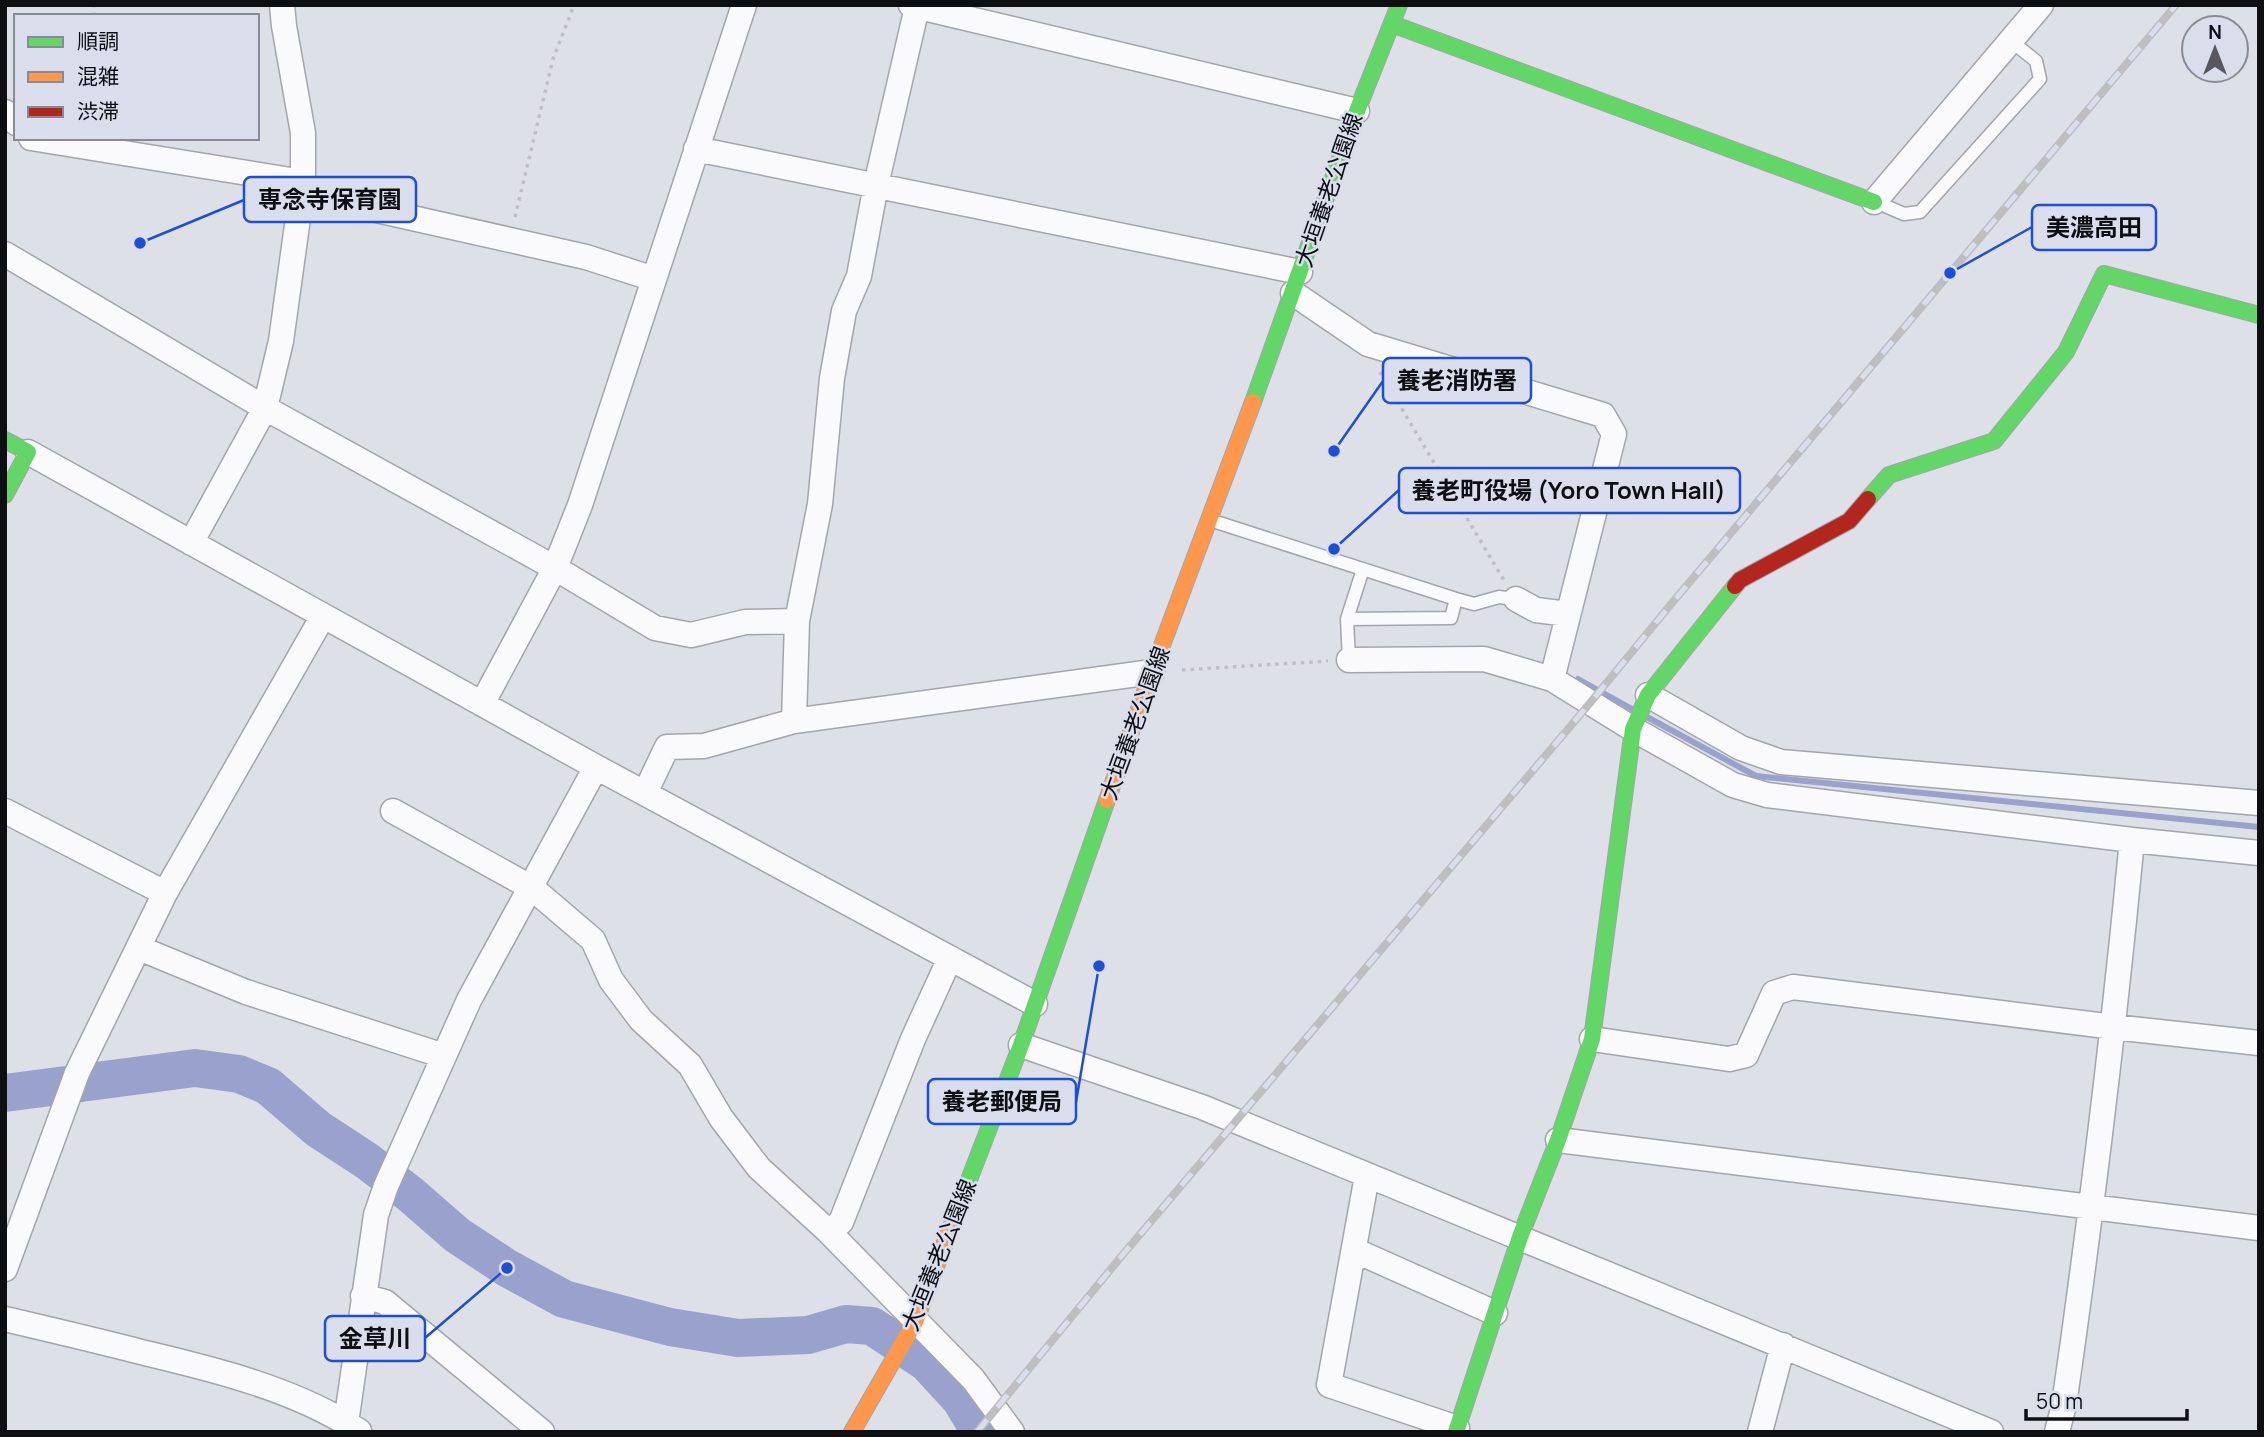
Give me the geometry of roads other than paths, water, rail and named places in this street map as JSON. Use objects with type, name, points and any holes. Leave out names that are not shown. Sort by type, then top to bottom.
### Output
[{"type":"street","points":[[191,543],[265,408],[281,341],[302,187],[303,133],[282,5]]},
{"type":"street","points":[[482,704],[555,568],[580,505],[744,5]]},
{"type":"street","name":"大垣養老公園線","points":[[852,1432],[911,1330],[1021,1045],[1152,672],[1297,283],[1357,111],[1399,5]]},
{"type":"street","points":[[1392,24],[1874,202],[2041,5]]},
{"type":"street","points":[[794,721],[797,621],[820,505],[832,378],[844,311],[859,276],[914,6],[995,15],[1357,111]]},
{"type":"street","points":[[42,140],[302,187],[586,257],[654,279]]},
{"type":"street","points":[[696,149],[876,185],[1297,283],[1368,344],[1603,415],[1614,434],[1552,679]]},
{"type":"street","points":[[5,254],[265,408],[555,568],[655,628],[691,635],[745,622],[797,621]]},
{"type":"street","points":[[1367,1176],[1329,1385],[1457,1430],[1520,1237],[1558,1140],[1592,1039],[1633,729],[1648,695],[1740,580],[1849,520],[1889,475],[1994,441],[2066,352],[2104,274],[2259,315]]},
{"type":"street","points":[[5,440],[596,767],[1035,1004]]},
{"type":"street","points":[[5,495],[28,452]]},
{"type":"street","points":[[1516,599],[1536,610],[1568,614]]},
{"type":"street","points":[[5,1269],[74,1083],[165,893],[323,616]]},
{"type":"street","points":[[1349,660],[1484,659],[1552,679],[1633,729],[1733,785],[1767,794],[2132,840],[2259,853]]},
{"type":"street","points":[[645,793],[667,747],[704,746],[794,721],[1152,672]]},
{"type":"street","points":[[1648,695],[1741,748],[1781,762],[2259,803]]},
{"type":"street","points":[[5,1319],[200,1366],[268,1386],[353,1427],[363,1296],[376,1215],[391,1175],[469,1000],[596,767]]},
{"type":"street","points":[[5,811],[165,893]]},
{"type":"street","points":[[393,811],[532,888],[593,940],[611,980],[641,1020],[690,1065],[721,1118],[759,1168],[829,1232],[911,1330],[972,1379],[1012,1432]]},
{"type":"street","points":[[2057,1432],[2064,1405],[2092,1208],[2114,1027],[2132,840]]},
{"type":"street","points":[[139,948],[246,992],[444,1056]]},
{"type":"street","points":[[829,1232],[841,1222],[913,1039],[950,958]]},
{"type":"street","points":[[1592,1039],[1729,1059],[1746,1055],[1774,993],[1793,987],[2259,1043]]},
{"type":"street","points":[[1021,1045],[1202,1107],[1991,1432]]},
{"type":"street","points":[[1558,1140],[2259,1228]]},
{"type":"street","points":[[1354,1250],[1495,1313]]},
{"type":"street","points":[[363,1296],[385,1302],[542,1432]]},
{"type":"street","points":[[1760,1432],[1783,1345]]},
{"type":"lane","points":[[1874,202],[1904,214],[1920,212],[2040,79],[2036,61],[2011,41]]},
{"type":"lane","points":[[1209,520],[1474,604],[1499,597],[1516,599]]},
{"type":"lane","points":[[1349,660],[1348,619],[1363,569]]},
{"type":"lane","points":[[1348,619],[1451,618],[1456,599]]},
{"type":"waterway","points":[[1578,679],[1632,709]]},
{"type":"waterway","points":[[1647,717],[1756,776],[2259,827]]},
{"type":"waterway","points":[[5,1093],[195,1068],[239,1074],[268,1086],[318,1129],[367,1161],[410,1194],[457,1235],[507,1268],[564,1299],[670,1327],[738,1338],[808,1335],[846,1324],[872,1326],[927,1363],[961,1400],[980,1432]]},
{"type":"railway","points":[[977,1432],[1120,1258],[2176,5]]},
{"type":"place","name":"専念寺保育園","points":[[140,243]]},
{"type":"place","name":"美濃高田","points":[[1950,273]]},
{"type":"place","name":"養老消防署","points":[[1334,451]]},
{"type":"place","name":"養老町役場 (Yoro Town Hall)","points":[[1334,549]]},
{"type":"place","name":"養老郵便局","points":[[1099,966]]},
{"type":"place","name":"金草川","points":[[507,1268]]}]
